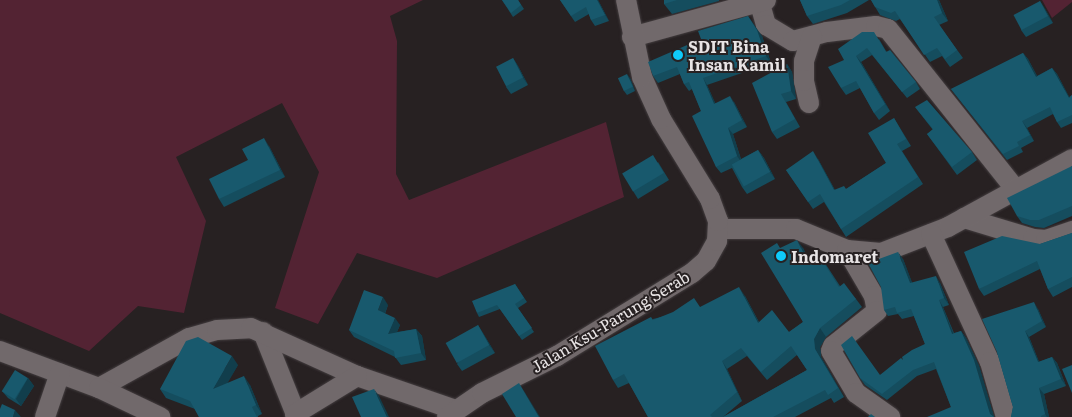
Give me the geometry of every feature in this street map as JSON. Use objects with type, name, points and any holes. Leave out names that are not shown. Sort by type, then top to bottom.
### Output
[{"type":"street","points":[[626,0],[632,37],[651,99],[710,199],[719,229],[796,229],[848,250],[881,253],[931,234],[964,218],[1017,191],[1072,159]]},
{"type":"street","points":[[632,37],[763,2],[766,25],[793,42],[812,36],[876,26],[888,30],[1017,191]]},
{"type":"street","points":[[809,103],[804,81],[804,61],[812,36]]},
{"type":"street","points":[[964,218],[1033,239],[1046,240],[1072,231]]},
{"type":"street","name":"Jalan Ksu-Parung Serab","points":[[451,413],[482,393],[557,356],[692,273],[712,252],[719,229]]},
{"type":"street","points":[[931,234],[990,362],[1006,417]]},
{"type":"street","points":[[848,250],[874,296],[876,311],[833,346],[831,351],[856,393],[890,417]]},
{"type":"street","points":[[99,388],[189,338],[217,330],[251,328],[357,376],[451,413]]},
{"type":"street","points":[[263,332],[296,415],[357,376]]},
{"type":"street","points":[[0,351],[99,388],[160,417]]},
{"type":"street","points":[[45,417],[60,373]]},
{"type":"shaded area","points":[[0,0],[423,0],[390,16],[397,41],[396,174],[409,200],[606,122],[624,197],[437,278],[357,253],[318,324],[275,308],[319,172],[282,103],[176,157],[206,221],[184,313],[138,306],[89,351],[0,313]]},
{"type":"shaded area","points":[[1042,0],[1072,0],[1072,2],[1052,18]]},
{"type":"building","points":[[502,0],[518,0],[521,5],[511,13]]},
{"type":"building","points":[[560,0],[597,0],[605,15],[591,20],[586,7],[571,16]]},
{"type":"building","points":[[664,0],[677,0],[664,4]]},
{"type":"building","points":[[800,0],[850,0],[841,5],[807,16]]},
{"type":"building","points":[[871,0],[937,0],[942,13],[934,17],[957,50],[945,59],[937,48],[924,55],[895,11],[891,13],[875,7]]},
{"type":"building","points":[[1040,1],[1048,16],[1021,30],[1014,15]]},
{"type":"building","points":[[748,16],[757,30],[766,56],[703,78],[714,104],[730,96],[742,120],[728,128],[737,156],[716,167],[692,116],[701,111],[689,82],[684,84],[677,67],[653,76],[648,62],[701,39],[698,31]]},
{"type":"building","points":[[862,32],[874,32],[886,52],[890,50],[916,82],[902,92],[867,48],[856,56],[885,104],[874,113],[856,81],[841,88],[828,67],[844,60],[838,49]]},
{"type":"building","points":[[1023,53],[1036,77],[1052,68],[1069,98],[1072,95],[1072,115],[1057,122],[1050,107],[1022,121],[1030,135],[1017,142],[1019,146],[1003,154],[951,89]]},
{"type":"building","points":[[513,58],[523,78],[506,86],[496,67]]},
{"type":"building","points":[[787,64],[791,91],[781,94],[795,119],[772,132],[752,83]]},
{"type":"building","points":[[627,74],[633,87],[624,91],[618,78]]},
{"type":"building","points":[[927,100],[972,152],[952,167],[927,134],[933,129],[915,107]]},
{"type":"building","points":[[894,118],[906,139],[897,144],[918,177],[841,229],[820,194],[808,202],[786,170],[813,151],[834,190],[844,186],[846,189],[886,163],[868,133]]},
{"type":"building","points":[[264,138],[280,170],[219,199],[209,179],[248,160],[242,149]]},
{"type":"building","points":[[758,150],[770,172],[744,186],[732,165]]},
{"type":"building","points":[[653,155],[664,173],[633,192],[622,174]]},
{"type":"building","points":[[1072,166],[1072,206],[1039,220],[1030,220],[1017,216],[1007,198]]},
{"type":"building","points":[[1072,233],[1072,277],[1048,289],[1037,261],[979,289],[964,252],[1002,236],[1040,244]]},
{"type":"building","points":[[797,240],[806,258],[817,252],[839,287],[844,283],[856,299],[820,328],[814,339],[815,349],[838,388],[828,395],[825,390],[773,417],[723,417],[807,370],[791,346],[761,372],[741,348],[722,361],[737,392],[710,415],[712,417],[648,417],[624,374],[613,380],[595,346],[651,317],[653,320],[673,312],[694,298],[700,307],[739,287],[758,323],[772,310],[789,332],[803,322],[761,253],[777,243],[780,248]]},
{"type":"building","points":[[898,252],[910,283],[936,276],[944,298],[939,300],[952,334],[961,331],[974,360],[990,414],[994,417],[927,417],[951,407],[934,362],[913,370],[882,394],[860,378],[841,345],[852,336],[880,375],[901,358],[903,360],[902,357],[912,350],[925,344],[911,309],[897,313],[895,307],[884,310],[881,287],[868,263]]},
{"type":"building","points":[[515,284],[524,298],[515,304],[532,328],[519,336],[497,305],[477,313],[472,301]]},
{"type":"building","points":[[364,290],[383,297],[378,310],[395,318],[388,334],[416,329],[421,353],[395,358],[394,351],[349,330]]},
{"type":"building","points":[[1034,302],[1042,321],[1025,331],[1038,362],[1052,357],[1061,379],[1039,388],[1045,414],[1041,417],[1011,417],[1013,407],[997,352],[982,319]]},
{"type":"building","points":[[478,325],[489,345],[457,363],[446,343]]},
{"type":"building","points":[[198,337],[232,356],[213,389],[244,376],[256,405],[252,407],[257,417],[199,417],[190,401],[160,389],[186,341]]},
{"type":"building","points":[[1072,365],[1072,393],[1062,369]]},
{"type":"building","points":[[15,370],[28,378],[14,399],[2,391]]},
{"type":"building","points":[[519,383],[539,417],[516,417],[502,394]]},
{"type":"building","points":[[374,389],[387,417],[361,417],[352,397]]},
{"type":"building","points":[[2,404],[15,410],[13,417],[0,417]]},
{"type":"place","name":"SDIT Bina Insan Kamil","points":[[678,55]]},
{"type":"place","name":"Indomaret","points":[[781,256]]}]
